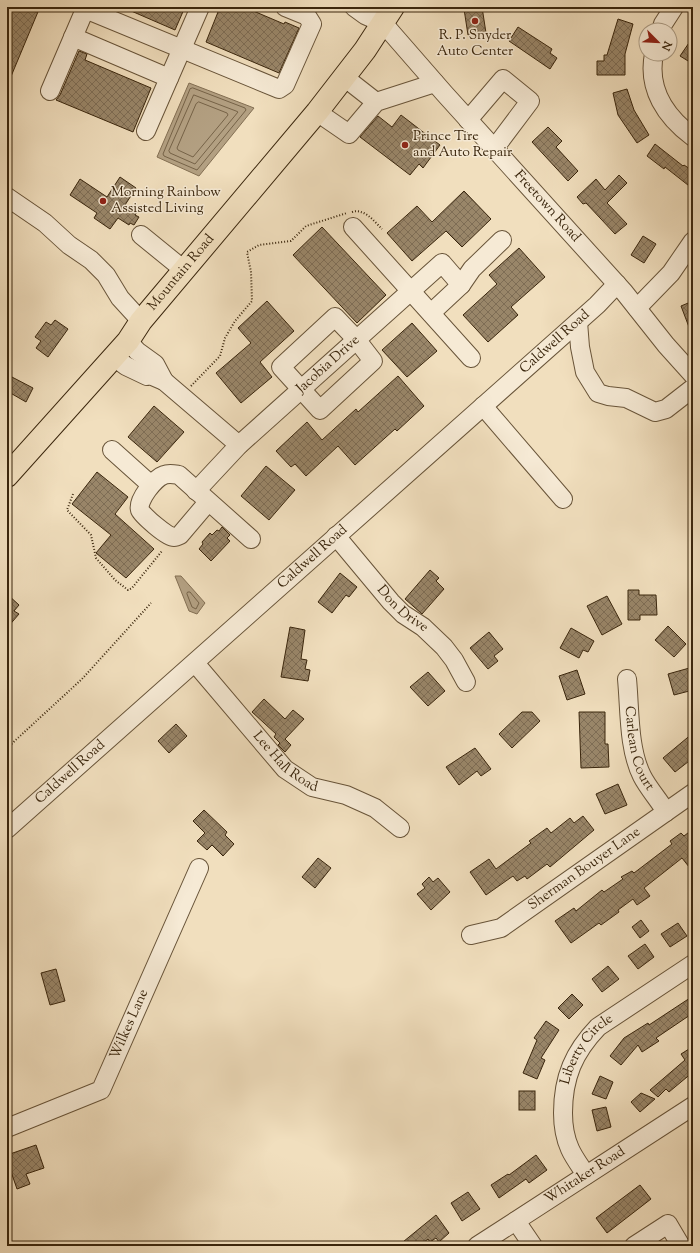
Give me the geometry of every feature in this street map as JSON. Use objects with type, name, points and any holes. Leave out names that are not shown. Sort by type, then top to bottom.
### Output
[{"type":"main road","name":"Mountain Road","points":[[7,476],[128,341],[141,321],[317,112],[344,77],[383,12]]},
{"type":"street","points":[[146,131],[200,7]]},
{"type":"street","points":[[50,91],[85,8],[279,89],[285,85],[312,24],[306,16],[285,7]]},
{"type":"street","points":[[354,7],[365,15],[383,12]]},
{"type":"street","points":[[664,22],[674,7]]},
{"type":"street","name":"Freetown Road","points":[[383,12],[435,83],[617,284],[666,345],[693,375]]},
{"type":"street","points":[[73,37],[169,78]]},
{"type":"street","points":[[652,62],[653,80],[660,100],[668,115],[679,127],[693,137]]},
{"type":"street","points":[[344,77],[376,102]]},
{"type":"street","points":[[468,120],[503,79],[530,101],[494,149]]},
{"type":"street","points":[[317,112],[349,134],[376,102],[435,83]]},
{"type":"street","points":[[7,197],[45,223],[69,245],[91,260],[106,275],[120,298],[141,321]]},
{"type":"street","points":[[352,227],[471,358]]},
{"type":"street","points":[[141,235],[184,270]]},
{"type":"street","points":[[431,313],[462,285],[472,269],[502,240]]},
{"type":"street","points":[[637,308],[671,273],[693,241]]},
{"type":"street","name":"Jacobia Drive","points":[[202,496],[179,475],[170,474],[162,476],[151,485],[143,495],[140,503],[140,509],[143,515],[168,536],[174,537],[180,535],[202,496],[239,445],[356,339],[442,263],[462,285]]},
{"type":"street","name":"Caldwell Road","points":[[7,829],[578,322],[617,284]]},
{"type":"street","points":[[335,317],[356,339],[373,361],[320,410],[301,390],[281,367],[335,317]]},
{"type":"street","points":[[578,322],[580,347],[585,372],[598,393],[626,398],[655,412],[666,409],[693,388]]},
{"type":"street","points":[[128,341],[137,351],[155,364],[164,381]]},
{"type":"street","points":[[114,357],[126,366],[147,376],[150,375],[164,381],[239,445]]},
{"type":"street","points":[[483,406],[563,499]]},
{"type":"street","points":[[112,450],[151,485]]},
{"type":"street","points":[[202,496],[251,539]]},
{"type":"street","name":"Don Drive","points":[[336,536],[395,606],[403,614],[423,627],[444,647],[454,660],[466,682]]},
{"type":"street","name":"Lee Hall Road","points":[[195,663],[285,769],[312,787],[346,795],[375,808],[400,828]]},
{"type":"street","name":"Carlean Court","points":[[628,679],[632,737],[635,756],[642,776],[666,812]]},
{"type":"street","name":"Sherman Bouyer Lane","points":[[471,935],[501,928],[693,793]]},
{"type":"street","name":"Wilkes Lane","points":[[7,1128],[101,1090],[200,868]]},
{"type":"street","name":"Liberty Circle","points":[[586,1175],[570,1148],[565,1133],[563,1120],[565,1085],[569,1070],[576,1054],[586,1039],[598,1026],[693,964]]},
{"type":"street","name":"Whitaker Road","points":[[477,1246],[693,1106]]},
{"type":"street","points":[[516,1220],[533,1246]]},
{"type":"street","points":[[634,1246],[668,1224],[681,1246]]},
{"type":"path","points":[[187,390],[220,356],[225,338],[231,327],[252,301],[251,272],[247,252],[259,245],[291,241],[306,226],[356,210],[368,215],[382,229]]},
{"type":"path","points":[[73,494],[67,510],[91,535],[96,558],[115,580],[128,590],[132,588],[162,551]]},
{"type":"path","points":[[7,748],[82,679],[151,603]]},
{"type":"path","points":[[7,775],[10,781],[9,794],[7,796]]},
{"type":"water","points":[[189,83],[254,108],[199,176],[157,157]]},
{"type":"water","points":[[175,576],[181,576],[205,603],[197,614],[189,611]]},
{"type":"building","points":[[7,7],[40,7],[7,86]]},
{"type":"building","points":[[122,7],[185,7],[175,30]]},
{"type":"building","points":[[220,7],[244,7],[284,24],[285,22],[299,28],[279,73],[206,42]]},
{"type":"building","name":"R. P. Snyder Auto Center","points":[[482,7],[486,33],[468,35],[464,9]]},
{"type":"building","points":[[618,19],[633,24],[625,54],[625,75],[597,75],[597,61],[604,61],[604,55],[607,55]]},
{"type":"building","points":[[518,27],[552,49],[550,53],[557,58],[550,69],[509,41]]},
{"type":"building","points":[[693,37],[693,64],[680,56]]},
{"type":"building","points":[[79,51],[87,54],[85,60],[151,88],[133,132],[56,100],[60,95]]},
{"type":"building","points":[[627,89],[634,110],[649,135],[637,143],[618,115],[613,93]]},
{"type":"building","name":"Prince Tire and Auto Repair","points":[[401,115],[440,145],[423,168],[419,164],[410,175],[360,137],[378,116],[392,127]]},
{"type":"building","points":[[548,127],[562,141],[556,147],[578,171],[568,181],[532,142]]},
{"type":"building","points":[[655,144],[683,166],[684,165],[693,171],[693,189],[665,167],[664,169],[647,156]]},
{"type":"building","points":[[619,175],[627,183],[607,203],[627,224],[615,234],[586,203],[583,204],[577,197],[596,179],[605,190]]},
{"type":"building","name":"Morning Rainbow Assisted Living","points":[[120,177],[136,188],[125,205],[137,212],[135,215],[139,217],[134,225],[130,223],[129,225],[118,218],[110,229],[94,218],[97,213],[70,195],[80,179],[107,197]]},
{"type":"building","points":[[464,191],[491,219],[462,247],[446,231],[412,261],[387,233],[417,206],[432,222]]},
{"type":"building","points":[[322,227],[386,295],[357,323],[293,255]]},
{"type":"building","points":[[643,236],[656,244],[644,263],[631,255]]},
{"type":"building","points":[[519,248],[545,277],[511,307],[518,315],[488,342],[463,315],[497,284],[489,275]]},
{"type":"building","points":[[267,301],[294,331],[260,362],[272,377],[241,403],[216,373],[251,343],[238,328]]},
{"type":"building","points":[[693,301],[693,335],[692,335],[681,306]]},
{"type":"building","points":[[55,320],[68,329],[48,357],[36,348],[41,341],[35,337],[46,322],[51,325]]},
{"type":"building","points":[[412,323],[437,351],[407,377],[382,350]]},
{"type":"building","points":[[10,376],[33,388],[26,402],[7,391],[7,382]]},
{"type":"building","points":[[398,376],[424,406],[397,431],[395,429],[355,465],[338,446],[306,476],[295,464],[291,467],[276,451],[307,422],[322,440],[356,409],[358,412]]},
{"type":"building","points":[[154,406],[184,432],[157,462],[128,437]]},
{"type":"building","points":[[266,466],[295,490],[269,520],[241,496]]},
{"type":"building","points":[[97,472],[128,497],[115,514],[154,549],[126,578],[96,553],[111,535],[72,504]]},
{"type":"building","points":[[222,527],[230,535],[227,538],[230,541],[211,561],[199,549],[203,544],[202,542],[210,533],[212,535],[217,530],[219,531]]},
{"type":"building","points":[[430,570],[439,578],[436,581],[444,589],[422,614],[405,599]]},
{"type":"building","points":[[340,573],[357,587],[349,597],[346,595],[332,613],[318,602]]},
{"type":"building","points":[[628,590],[639,590],[639,595],[656,595],[657,615],[640,615],[640,620],[628,620]]},
{"type":"building","points":[[7,594],[19,605],[14,611],[19,614],[7,628]]},
{"type":"building","points":[[607,596],[622,624],[602,635],[587,606]]},
{"type":"building","points":[[668,626],[686,644],[674,657],[655,640]]},
{"type":"building","points":[[290,627],[305,630],[301,659],[307,660],[305,669],[310,670],[308,681],[281,677]]},
{"type":"building","points":[[571,628],[594,641],[588,652],[583,650],[579,658],[560,648]]},
{"type":"building","points":[[489,632],[503,649],[494,656],[498,661],[488,669],[470,648]]},
{"type":"building","points":[[693,667],[693,690],[674,695],[668,674]]},
{"type":"building","points":[[577,670],[585,694],[567,700],[559,676]]},
{"type":"building","points":[[428,672],[445,691],[428,706],[410,687]]},
{"type":"building","points":[[264,699],[285,719],[293,710],[304,719],[285,739],[291,745],[285,752],[278,745],[280,743],[274,737],[276,734],[252,712]]},
{"type":"building","points":[[522,712],[532,712],[540,721],[512,748],[499,734]]},
{"type":"building","points":[[579,712],[605,712],[605,744],[608,744],[609,767],[581,768]]},
{"type":"building","points":[[176,724],[187,736],[169,753],[158,741]]},
{"type":"building","points":[[693,733],[693,758],[675,772],[663,758]]},
{"type":"building","points":[[475,748],[491,769],[481,776],[477,771],[459,785],[446,767]]},
{"type":"building","points":[[618,784],[627,805],[605,814],[596,794]]},
{"type":"building","points":[[204,810],[227,832],[225,835],[234,844],[223,856],[212,845],[207,850],[197,841],[205,833],[193,821]]},
{"type":"building","points":[[583,816],[594,830],[550,867],[547,864],[527,879],[525,876],[517,881],[513,876],[486,895],[470,872],[489,859],[496,869],[531,843],[529,841],[547,828],[551,833],[570,818],[574,823]]},
{"type":"building","points":[[693,829],[693,872],[682,858],[644,888],[650,896],[637,905],[633,899],[618,910],[619,912],[601,925],[599,923],[571,943],[555,921],[574,908],[576,911],[602,890],[604,892],[623,879],[621,877],[632,871],[634,873],[672,844],[670,841],[681,833],[684,836]]},
{"type":"building","points":[[318,858],[331,868],[315,888],[302,877]]},
{"type":"building","points":[[429,877],[433,882],[438,878],[450,892],[431,910],[417,894],[425,888],[422,884]]},
{"type":"building","points":[[641,920],[649,931],[640,938],[632,927]]},
{"type":"building","points":[[678,923],[687,936],[670,947],[661,934]]},
{"type":"building","points":[[645,944],[654,957],[638,969],[628,956]]},
{"type":"building","points":[[608,966],[619,979],[602,992],[592,979]]},
{"type":"building","points":[[56,969],[65,1001],[50,1005],[41,973]]},
{"type":"building","points":[[572,994],[583,1005],[569,1019],[558,1008]]},
{"type":"building","points":[[693,996],[693,1013],[656,1038],[659,1041],[642,1052],[638,1045],[621,1065],[610,1056],[624,1038],[648,1023],[649,1025]]},
{"type":"building","points":[[546,1021],[559,1030],[541,1058],[545,1060],[537,1079],[523,1073],[537,1040],[534,1038]]},
{"type":"building","points":[[689,1049],[693,1053],[693,1072],[669,1092],[666,1089],[658,1097],[650,1090],[685,1060],[681,1054]]},
{"type":"building","points":[[600,1076],[613,1082],[606,1099],[592,1094]]},
{"type":"building","points":[[519,1091],[535,1091],[535,1110],[519,1110]]},
{"type":"building","points":[[641,1093],[655,1099],[640,1112],[631,1102]]},
{"type":"building","points":[[606,1107],[611,1127],[597,1131],[592,1110]]},
{"type":"building","points":[[36,1145],[44,1168],[26,1174],[30,1184],[17,1189],[7,1160],[7,1155]]},
{"type":"building","points":[[536,1155],[547,1170],[529,1183],[526,1179],[499,1198],[491,1185],[508,1174],[509,1175]]},
{"type":"building","points":[[640,1185],[651,1199],[607,1233],[596,1218]]},
{"type":"building","points":[[468,1192],[480,1209],[462,1221],[451,1203]]},
{"type":"building","points":[[436,1215],[449,1233],[439,1242],[436,1238],[430,1242],[428,1239],[419,1246],[398,1246]]},
{"type":"place","name":"R. P. Snyder Auto Center","points":[[475,21]]},
{"type":"place","name":"Prince Tire and Auto Repair","points":[[405,145]]},
{"type":"place","name":"Morning Rainbow Assisted Living","points":[[103,201]]}]
